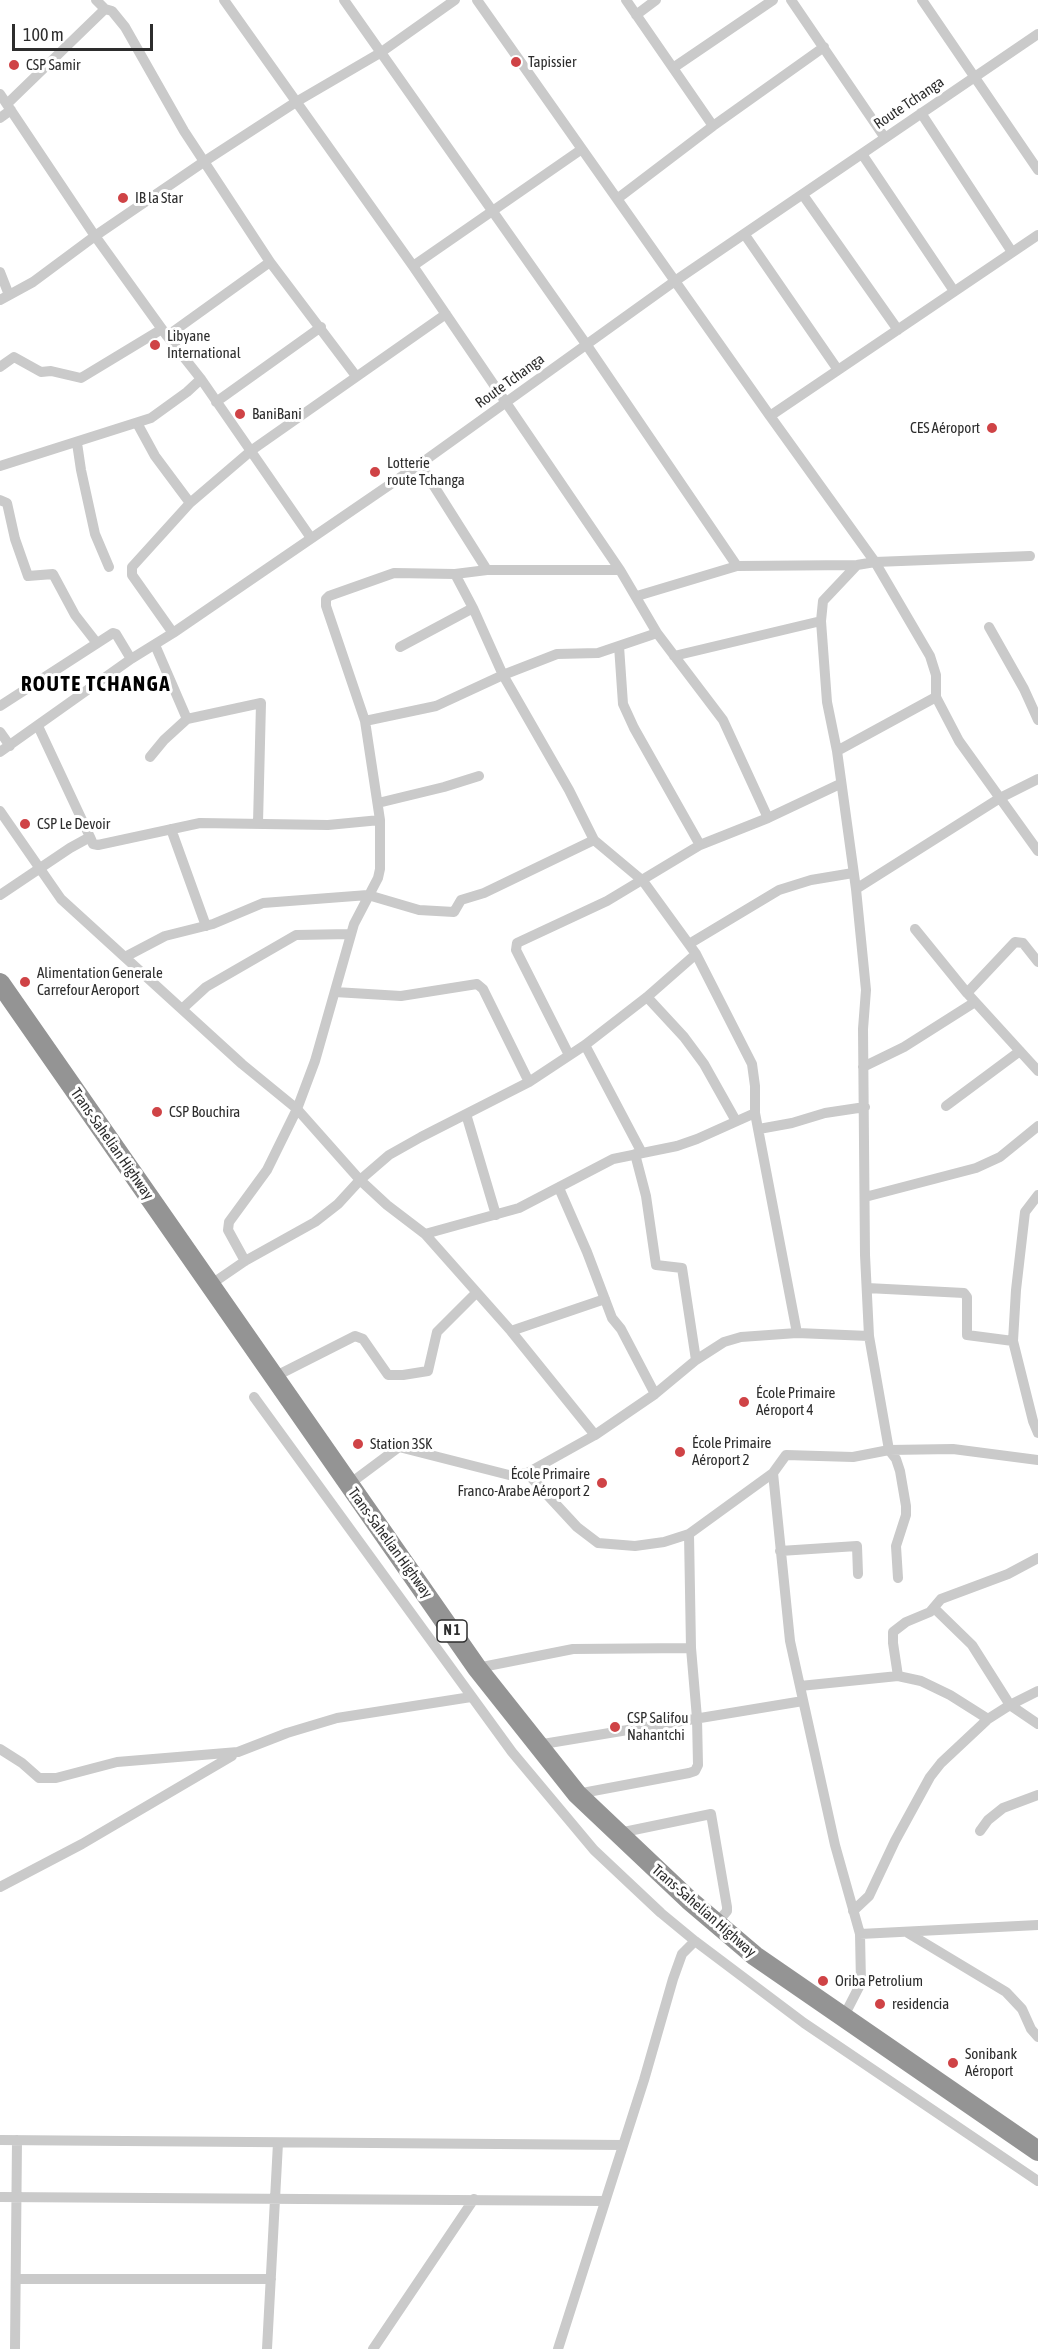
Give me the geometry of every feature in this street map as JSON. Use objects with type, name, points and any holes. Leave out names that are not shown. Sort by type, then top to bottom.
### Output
[{"type":"highway","name":"Trans-Sahelian Highway","points":[[0,983],[348,1485],[411,1570],[477,1668],[577,1794],[716,1924],[755,1956],[1038,2151]]},
{"type":"street","points":[[96,0],[105,9],[112,11],[125,27],[205,161],[270,262],[356,376]]},
{"type":"street","points":[[224,0],[446,314],[620,570],[657,633],[723,720],[768,818]]},
{"type":"street","points":[[344,0],[586,344],[737,566]]},
{"type":"street","points":[[0,272],[4,297],[33,282],[94,236],[205,161],[296,102],[380,53],[455,0]]},
{"type":"street","points":[[477,0],[875,562],[930,656],[936,675],[936,697],[959,741],[1038,851]]},
{"type":"street","points":[[626,0],[713,126]]},
{"type":"street","points":[[636,15],[656,0]]},
{"type":"street","points":[[673,68],[773,0]]},
{"type":"street","points":[[791,0],[885,138]]},
{"type":"street","points":[[922,0],[1038,170]]},
{"type":"street","points":[[0,118],[105,9]]},
{"type":"street","name":"Route Tchanga","points":[[0,752],[131,659],[173,633],[420,464],[675,281],[1038,35]]},
{"type":"street","points":[[617,199],[713,126],[824,47]]},
{"type":"street","points":[[0,94],[94,236],[164,333],[201,379],[311,538]]},
{"type":"street","points":[[921,113],[1012,252]]},
{"type":"street","points":[[413,266],[582,149]]},
{"type":"street","points":[[862,154],[954,291]]},
{"type":"street","points":[[803,195],[898,330]]},
{"type":"street","points":[[745,235],[838,370]]},
{"type":"street","points":[[770,416],[1038,235]]},
{"type":"street","points":[[0,367],[14,357],[41,372],[51,371],[81,378],[164,333],[270,262]]},
{"type":"street","points":[[173,633],[130,570],[189,503],[252,450],[446,314]]},
{"type":"street","points":[[216,402],[321,327]]},
{"type":"street","points":[[0,466],[153,417],[201,379]]},
{"type":"street","points":[[137,423],[155,456],[189,503]]},
{"type":"street","points":[[77,443],[96,534],[110,567]]},
{"type":"street","points":[[420,464],[487,570]]},
{"type":"street","points":[[0,500],[7,502],[15,538],[28,576],[53,574],[75,615],[96,642]]},
{"type":"street","points":[[637,596],[737,566],[857,565],[875,562],[1030,556]]},
{"type":"street","points":[[857,565],[823,601],[821,621],[827,702],[837,751],[856,889],[866,990],[865,1197],[869,1336],[889,1449],[900,1471],[906,1506],[906,1515],[896,1546],[898,1578]]},
{"type":"street","points":[[244,1262],[228,1230],[230,1222],[267,1170],[297,1109],[315,1061],[351,934],[378,878],[380,869],[380,820],[365,721],[326,606],[326,599],[384,574],[455,574],[487,570],[620,570]]},
{"type":"street","points":[[455,574],[503,675],[569,790],[594,840],[643,881],[689,944],[752,1064],[756,1113],[796,1333]]},
{"type":"street","points":[[400,647],[473,608]]},
{"type":"street","points":[[674,656],[821,621]]},
{"type":"street","points":[[989,627],[1024,689],[1038,720]]},
{"type":"street","points":[[0,706],[114,632],[131,659]]},
{"type":"street","points":[[365,721],[436,706],[503,675],[557,654],[590,654],[657,633]]},
{"type":"street","points":[[155,645],[187,719]]},
{"type":"street","points":[[619,646],[623,704],[634,728],[700,845]]},
{"type":"street","points":[[837,751],[936,697]]},
{"type":"street","points":[[150,757],[164,740],[187,719],[261,703],[258,823]]},
{"type":"street","points":[[38,726],[93,844],[98,845],[200,823],[328,825],[380,820]]},
{"type":"street","points":[[0,732],[10,746]]},
{"type":"street","points":[[378,803],[479,776]]},
{"type":"street","points":[[856,889],[1000,798],[1038,779]]},
{"type":"street","points":[[569,1055],[515,945],[595,907],[643,881],[700,845],[768,818],[840,784]]},
{"type":"street","points":[[0,811],[61,899],[242,1064],[297,1109],[360,1180],[387,1205],[425,1234],[511,1332],[595,1435]]},
{"type":"street","points":[[171,829],[206,926]]},
{"type":"street","points":[[0,895],[38,868],[90,837]]},
{"type":"street","points":[[125,957],[165,936],[206,926],[263,903],[368,895],[419,910],[454,912],[461,900],[484,893],[594,840]]},
{"type":"street","points":[[689,944],[779,890],[811,880],[853,873]]},
{"type":"street","points":[[915,929],[967,993],[1038,1071]]},
{"type":"street","points":[[182,1009],[206,987],[296,934],[351,934]]},
{"type":"street","points":[[967,993],[1015,942],[1023,943],[1038,962]]},
{"type":"street","points":[[210,1285],[244,1262],[315,1222],[338,1204],[360,1180],[389,1155],[529,1082],[585,1045],[647,998],[696,954]]},
{"type":"street","points":[[335,992],[401,996],[477,984],[483,989],[529,1082]]},
{"type":"street","points":[[647,998],[691,1046],[714,1080],[736,1121]]},
{"type":"street","points":[[864,1067],[890,1055],[975,1002]]},
{"type":"street","points":[[585,1045],[639,1154],[656,1265],[682,1268],[696,1360]]},
{"type":"street","points":[[946,1106],[1020,1051]]},
{"type":"street","points":[[759,1129],[792,1123],[820,1114],[865,1107]]},
{"type":"street","points":[[466,1113],[496,1215]]},
{"type":"street","points":[[425,1234],[532,1203],[598,1165],[624,1155],[639,1154],[697,1139],[756,1113]]},
{"type":"street","points":[[865,1197],[976,1168],[1000,1157],[1038,1126]]},
{"type":"street","points":[[559,1188],[612,1318],[621,1329],[655,1394]]},
{"type":"street","points":[[1038,1195],[1025,1212],[1013,1341],[1038,1433]]},
{"type":"street","points":[[867,1287],[964,1293],[967,1297],[967,1335],[1013,1341]]},
{"type":"street","points":[[274,1377],[355,1336],[363,1339],[388,1375],[428,1371],[437,1332],[476,1293]]},
{"type":"street","points":[[511,1332],[604,1299]]},
{"type":"street","points":[[348,1485],[399,1447],[509,1475],[527,1473],[595,1435],[655,1394],[696,1360],[724,1342],[741,1337],[796,1333],[869,1336]]},
{"type":"street","points":[[254,1396],[512,1752],[594,1850],[695,1941],[804,2023],[1038,2181]]},
{"type":"street","points":[[527,1473],[577,1527],[598,1543],[635,1546],[664,1542],[689,1534],[773,1473],[786,1455],[853,1457],[889,1449],[953,1449],[1038,1460]]},
{"type":"street","points":[[773,1473],[790,1641],[835,1845],[860,1935],[861,1983],[843,2018]]},
{"type":"street","points":[[577,1794],[695,1771],[698,1758],[697,1718],[691,1648],[689,1534]]},
{"type":"street","points":[[780,1551],[857,1546],[858,1574]]},
{"type":"street","points":[[898,1676],[892,1635],[906,1622],[930,1612],[941,1599],[1008,1574],[1038,1558]]},
{"type":"street","points":[[934,1608],[972,1645],[1010,1705],[1038,1724]]},
{"type":"street","points":[[477,1668],[573,1649],[691,1648]]},
{"type":"street","points":[[800,1686],[898,1676],[921,1681],[950,1695],[988,1719]]},
{"type":"street","points":[[853,1911],[868,1896],[930,1777],[941,1763],[988,1719],[1038,1691]]},
{"type":"street","points":[[0,1887],[82,1844],[238,1752],[287,1732],[338,1718],[471,1697]]},
{"type":"street","points":[[537,1744],[803,1701]]},
{"type":"street","points":[[0,1749],[22,1762],[39,1778],[56,1778],[117,1762],[238,1752]]},
{"type":"street","points":[[980,1832],[996,1812],[1038,1795]]},
{"type":"street","points":[[619,1833],[711,1814],[727,1907],[727,1911],[716,1924]]},
{"type":"street","points":[[860,1935],[1038,1925]]},
{"type":"street","points":[[907,1932],[1006,1992],[1017,2003],[1033,2034],[1038,2037]]},
{"type":"street","points":[[558,2349],[673,1979],[682,1954],[695,1941]]},
{"type":"street","points":[[0,2140],[623,2145]]},
{"type":"street","points":[[15,2349],[17,2140]]},
{"type":"street","points":[[267,2349],[278,2143]]},
{"type":"street","points":[[0,2197],[605,2201]]},
{"type":"street","points":[[373,2349],[474,2199]]},
{"type":"street","points":[[16,2279],[271,2279]]},
{"type":"place","name":"Tapissier","points":[[516,62]]},
{"type":"place","name":"CSP Samir","points":[[14,65]]},
{"type":"place","name":"IB la Star","points":[[123,198]]},
{"type":"place","name":"Libyane International","points":[[155,345]]},
{"type":"place","name":"BaniBani","points":[[240,414]]},
{"type":"place","name":"CES Aéroport","points":[[992,428]]},
{"type":"place","name":"Lotterie route Tchanga","points":[[375,472]]},
{"type":"place","name":"CSP Le Devoir","points":[[25,824]]},
{"type":"place","name":"Alimentation Generale Carrefour Aeroport","points":[[25,982]]},
{"type":"place","name":"CSP Bouchira","points":[[157,1112]]},
{"type":"place","name":"École Primaire Aéroport 4","points":[[744,1402]]},
{"type":"place","name":"Station 3SK","points":[[358,1444]]},
{"type":"place","name":"École Primaire Aéroport 2","points":[[680,1452]]},
{"type":"place","name":"École Primaire Franco-Arabe Aéroport 2","points":[[602,1483]]},
{"type":"place","name":"CSP Salifou Nahantchi","points":[[615,1727]]},
{"type":"place","name":"Oriba Petrolium","points":[[823,1981]]},
{"type":"place","name":"residencia","points":[[880,2004]]},
{"type":"place","name":"Sonibank Aéroport","points":[[953,2063]]},
{"type":"district","name":"ROUTE TCHANGA","points":[[96,684]]}]
